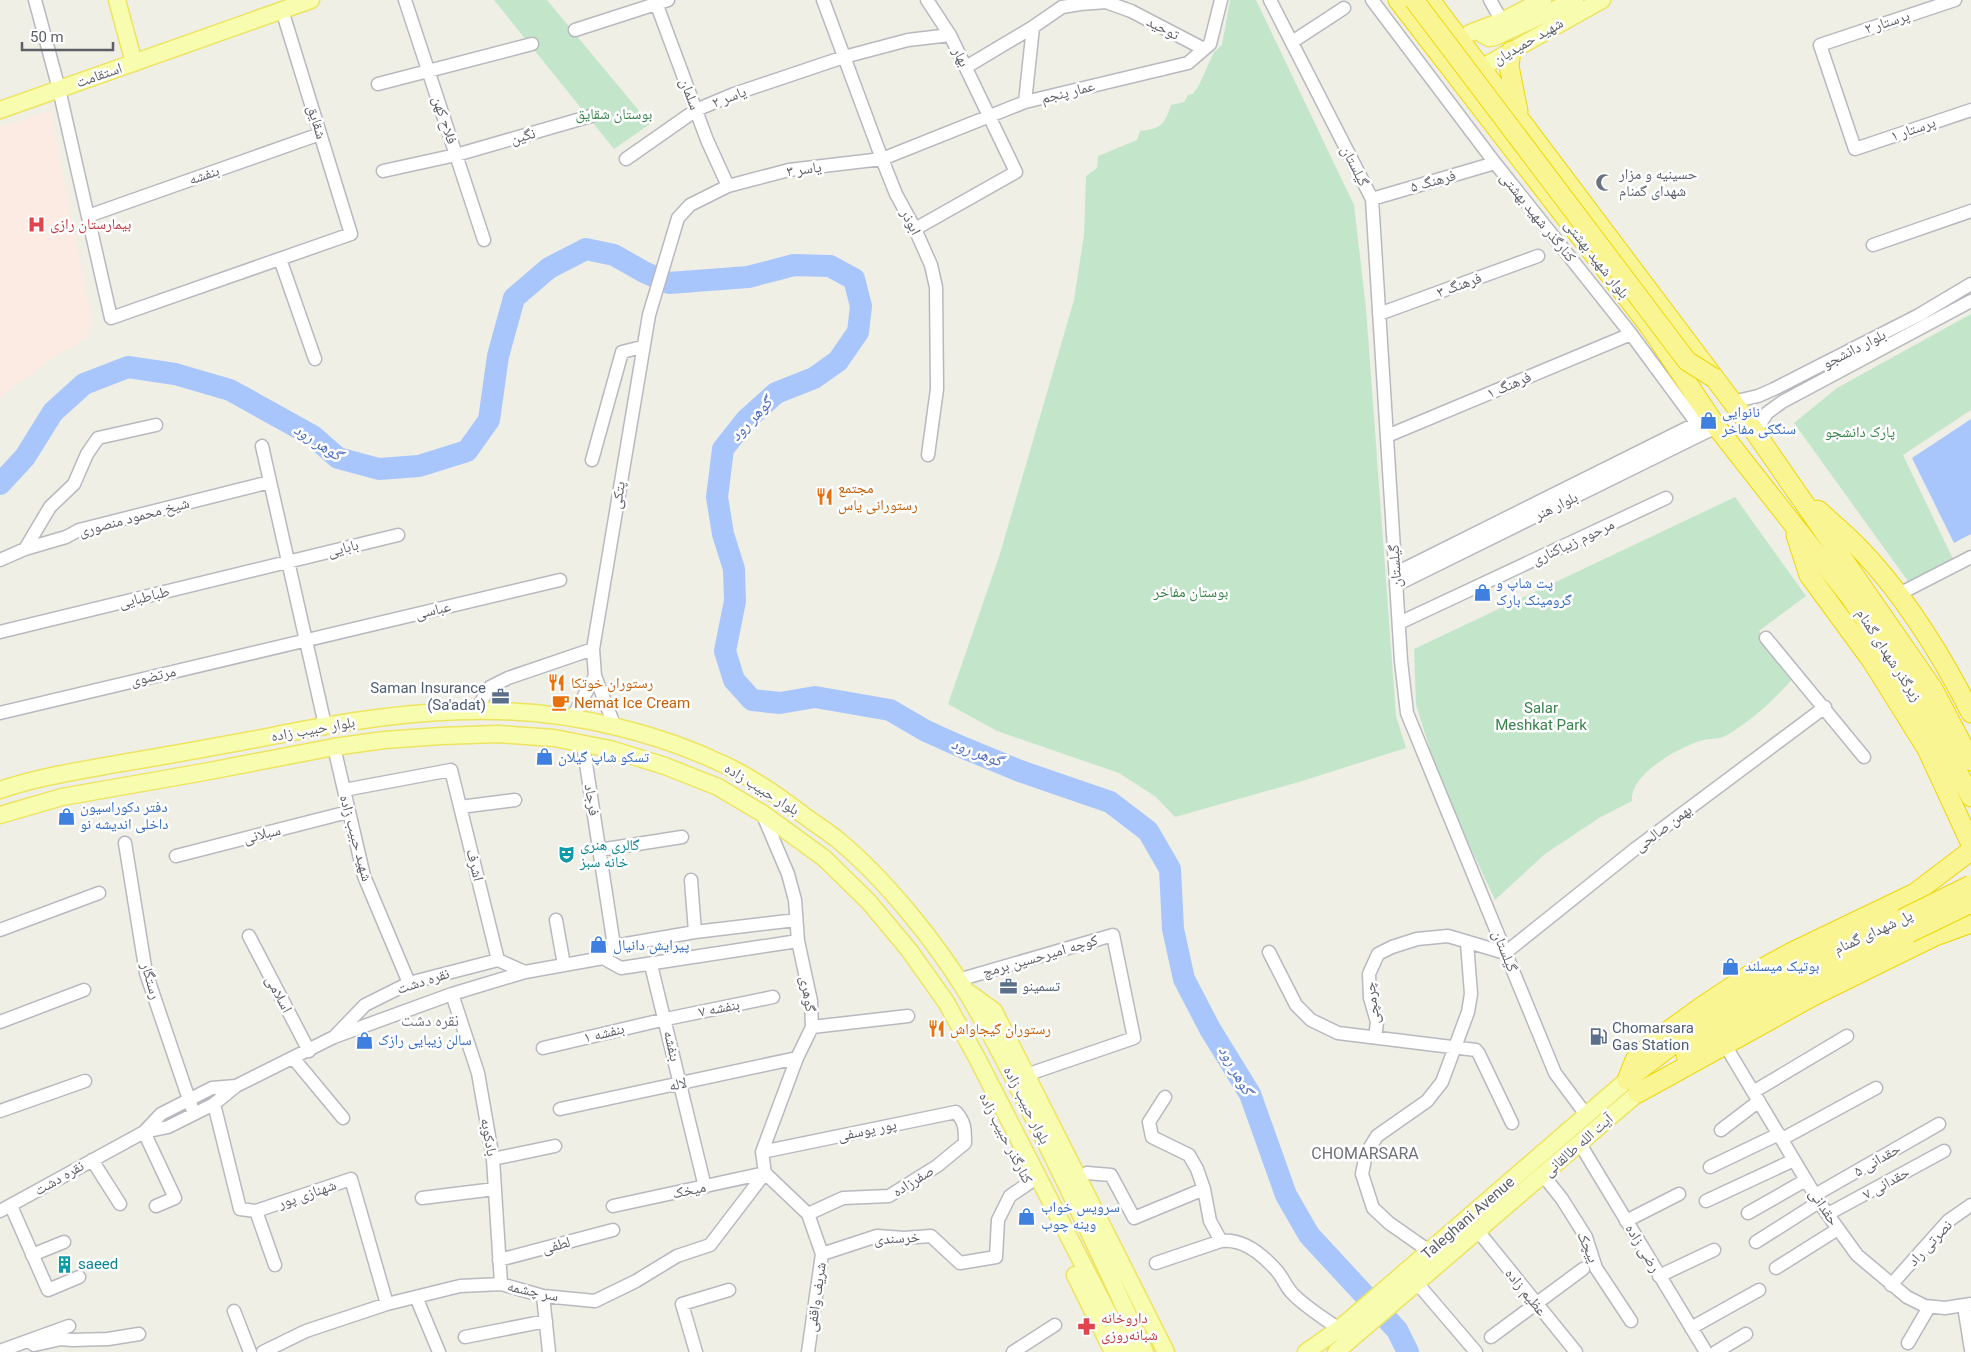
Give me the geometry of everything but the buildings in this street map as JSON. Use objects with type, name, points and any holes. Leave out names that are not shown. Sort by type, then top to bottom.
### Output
[{"type":"highway","name":"بلوار شهید بهشتی","points":[[1398,0],[1650,327],[1707,425],[1792,522]]},
{"type":"highway","points":[[1414,0],[1687,361],[1714,378]]},
{"type":"highway","name":"بلوار شهید بهشتی","points":[[1430,0],[1755,432],[1793,487]]},
{"type":"highway","points":[[1511,51],[1508,66],[1520,120]]},
{"type":"highway","points":[[1461,81],[1481,68]]},
{"type":"highway","points":[[1793,487],[1859,547],[1900,594],[1933,645],[1971,713]]},
{"type":"highway","name":"زیرگذر شهدای گمنام","points":[[1793,487],[1933,689],[1971,761]]},
{"type":"highway","points":[[1792,522],[1809,575],[1872,661],[1912,724],[1946,788],[1970,848],[1966,866],[1971,894]]},
{"type":"highway","name":"زیرگذر شهدای گمنام","points":[[1792,522],[1851,598],[1890,654],[1917,697],[1971,797]]},
{"type":"highway","points":[[1970,848],[1915,893],[1792,952],[1748,976],[1704,1005],[1654,1041],[1635,1060],[1633,1086],[1724,1045],[1780,1013],[1935,936],[1971,923]]},
{"type":"highway","name":"پل شهدای گمنام","points":[[1633,1086],[1713,1014],[1755,989],[1971,885]]},
{"type":"highway","points":[[1915,893],[1935,936]]},
{"type":"highway","name":"پل شهدای گمنام","points":[[1633,1086],[1763,1003],[1971,903]]},
{"type":"main road","points":[[117,0],[134,63]]},
{"type":"main road","name":"استقامت","points":[[0,110],[311,0]]},
{"type":"main road","name":"شهید حمیدیان","points":[[1454,32],[1466,33],[1477,30],[1502,21],[1543,0]]},
{"type":"main road","points":[[1477,30],[1489,38],[1495,37],[1574,0]]},
{"type":"main road","name":"شهید حمیدیان","points":[[1481,68],[1602,0]]},
{"type":"main road","name":"بلوار حبیب زاده","points":[[0,790],[57,775],[325,725],[381,717],[498,711],[557,715],[615,727],[672,744],[728,766],[775,794],[839,841],[886,886],[962,985],[998,1047],[1073,1197],[1145,1352]]},
{"type":"main road","name":"بلوار حبیب زاده","points":[[0,815],[62,797],[334,747],[384,740],[440,736],[498,734],[554,738],[610,749],[665,766],[718,787],[762,813],[824,858],[869,902],[909,950],[946,1002],[977,1058],[1128,1352]]},
{"type":"main road","points":[[262,738],[256,743],[255,751],[259,758],[265,761]]},
{"type":"main road","points":[[199,750],[209,755],[212,761],[210,768],[204,772]]},
{"type":"main road","points":[[962,985],[994,1011],[1166,1352]]},
{"type":"main road","name":"کنارگذر حبیب زاده","points":[[946,1002],[969,1066],[1113,1352]]},
{"type":"main road","name":"Taleghani Avenue","points":[[1306,1352],[1347,1339],[1405,1271],[1587,1116],[1633,1086]]},
{"type":"main road","name":"آیت الله طالقانی","points":[[1336,1352],[1347,1339],[1417,1284],[1580,1144],[1633,1086]]},
{"type":"street","points":[[34,0],[59,89],[111,318],[280,259],[315,359]]},
{"type":"street","name":"فلاح کهن","points":[[406,0],[484,240]]},
{"type":"street","name":"ابوذر","points":[[823,0],[896,194],[915,229],[931,265],[936,287],[936,389],[928,455]]},
{"type":"street","name":"بهار","points":[[915,229],[1016,172],[950,36],[927,0]]},
{"type":"street","name":"عمار پنجم","points":[[882,159],[1025,102],[1188,63],[1210,44],[1221,0]]},
{"type":"street","name":"گیلستان","points":[[1270,0],[1372,200],[1398,623],[1407,713],[1555,1073],[1587,1116]]},
{"type":"street","name":"کنارگذر شهید بهشتی","points":[[1372,0],[1495,164],[1631,334],[1707,425]]},
{"type":"street","points":[[1490,0],[1502,21]]},
{"type":"street","name":"پرستار ۲","points":[[1856,149],[1820,45],[1955,0]]},
{"type":"street","points":[[575,30],[659,1]]},
{"type":"street","name":"سلمان","points":[[659,1],[696,110],[728,186]]},
{"type":"street","name":"توحید","points":[[966,67],[1033,27],[1064,2],[1106,2],[1131,11],[1204,49]]},
{"type":"street","points":[[1292,42],[1344,8]]},
{"type":"street","name":"شقایق","points":[[280,259],[351,234],[282,10]]},
{"type":"street","points":[[1025,102],[1033,27]]},
{"type":"street","name":"یاسر ۲","points":[[626,159],[696,110],[734,94],[844,57],[908,40],[950,36]]},
{"type":"street","points":[[378,84],[532,44]]},
{"type":"street","name":"پرستار ۱","points":[[1856,149],[1971,110]]},
{"type":"street","name":"نگین","points":[[383,171],[456,155],[591,116]]},
{"type":"street","name":"بنفشه","points":[[88,216],[320,134]]},
{"type":"street","name":"یاسر ۳","points":[[728,186],[789,170],[882,159]]},
{"type":"street","name":"فرهنگ ۵","points":[[1372,200],[1495,164]]},
{"type":"street","name":"پتکی","points":[[615,727],[595,676],[593,649],[642,347],[669,241],[678,218],[690,205],[728,186]]},
{"type":"street","points":[[1873,244],[1971,211]]},
{"type":"street","name":"فرهنگ ۳","points":[[1379,314],[1538,256]]},
{"type":"street","name":"بلوار دانشجو","points":[[1732,402],[1758,396],[1774,389],[1933,307],[1971,284]]},
{"type":"street","name":"بلوار دانشجو","points":[[1755,432],[1767,413],[1782,402],[1971,301]]},
{"type":"street","points":[[1933,307],[1940,319]]},
{"type":"street","name":"فرهنگ ۱","points":[[1387,436],[1631,334]]},
{"type":"street","points":[[592,460],[622,352],[642,347]]},
{"type":"street","points":[[1774,389],[1772,397],[1778,403],[1782,402]]},
{"type":"street","points":[[25,549],[50,507],[74,484],[87,454],[98,438],[156,425]]},
{"type":"street","name":"بلوار هنر","points":[[1396,579],[1707,425]]},
{"type":"street","points":[[262,446],[325,725]]},
{"type":"street","name":"شیخ محمود منصوری","points":[[0,560],[25,549],[66,537],[79,530],[270,482]]},
{"type":"street","name":"مرحوم زیباکناری","points":[[1398,623],[1666,498]]},
{"type":"street","name":"بابایی","points":[[288,562],[398,534]]},
{"type":"street","points":[[1900,594],[1971,557]]},
{"type":"street","name":"طباطبایی","points":[[0,632],[288,562]]},
{"type":"street","name":"عباسی","points":[[306,640],[560,580]]},
{"type":"street","points":[[1766,638],[1864,756]]},
{"type":"street","name":"مرتضوی","points":[[0,713],[306,640]]},
{"type":"street","points":[[475,712],[490,687],[593,649]]},
{"type":"street","points":[[572,718],[595,676]]},
{"type":"street","name":"بهمن صالحی","points":[[1505,953],[1635,848],[1825,707]]},
{"type":"street","name":"فرجاد","points":[[583,744],[614,946]]},
{"type":"street","name":"شهید حبیب زاده","points":[[334,747],[364,876],[409,983]]},
{"type":"street","name":"اشرف","points":[[344,790],[451,770],[498,960]]},
{"type":"street","points":[[460,807],[515,800]]},
{"type":"street","name":"سبلانی","points":[[176,856],[348,812]]},
{"type":"street","name":"گوهری","points":[[762,813],[788,874],[795,900],[798,941],[811,1001],[812,1027],[797,1058],[762,1152],[765,1173]]},
{"type":"street","points":[[599,850],[682,837]]},
{"type":"street","name":"رستگار","points":[[125,843],[146,973],[194,1114]]},
{"type":"street","points":[[690,880],[694,932]]},
{"type":"street","points":[[0,930],[99,893]]},
{"type":"street","points":[[556,920],[564,966]]},
{"type":"street","points":[[796,920],[694,932],[614,946],[603,958],[621,968],[651,965],[798,941]]},
{"type":"street","points":[[774,923],[781,931],[780,938],[776,944]]},
{"type":"street","name":"کوچه امیرحسین برمچ","points":[[962,985],[1112,935],[1134,1038],[1026,1075]]},
{"type":"street","name":"اسلامی","points":[[248,936],[308,1051]]},
{"type":"street","name":"چرمچی","points":[[1374,1037],[1377,1022],[1370,998],[1369,974],[1378,954],[1417,938],[1448,936],[1505,953]]},
{"type":"street","points":[[1428,1251],[1389,1223],[1373,1208],[1362,1174],[1366,1154],[1377,1136],[1426,1101],[1442,1082],[1468,1012],[1470,994],[1468,943]]},
{"type":"street","points":[[1269,952],[1296,1005],[1311,1020],[1338,1033],[1476,1050],[1512,1123]]},
{"type":"street","name":"نقره دشت","points":[[5,1208],[144,1132],[168,1127],[214,1104],[236,1086],[294,1059],[334,1037],[452,994],[525,972],[603,958]]},
{"type":"street","points":[[498,960],[525,972]]},
{"type":"street","name":"نقره دشت","points":[[334,1037],[364,1004],[409,983],[498,960]]},
{"type":"street","name":"بنفشه","points":[[651,965],[666,1018],[705,1186]]},
{"type":"street","points":[[0,1022],[84,990]]},
{"type":"street","name":"بادکوبه","points":[[452,994],[478,1073],[493,1160],[501,1284]]},
{"type":"street","name":"بنفشه ۷","points":[[666,1018],[773,997]]},
{"type":"street","points":[[812,1027],[908,1016]]},
{"type":"street","name":"بنفشه ۱","points":[[543,1048],[666,1018]]},
{"type":"street","points":[[1721,1130],[1756,1097],[1847,1036]]},
{"type":"street","name":"حقدانی","points":[[1724,1045],[1817,1199],[1857,1255],[1907,1297],[1929,1307],[1945,1308],[1967,1305]]},
{"type":"street","name":"لاله","points":[[560,1109],[797,1058]]},
{"type":"street","points":[[294,1059],[343,1118]]},
{"type":"street","points":[[0,1111],[85,1081]]},
{"type":"street","name":"نقره دشت","points":[[144,1132],[161,1114],[212,1088],[236,1086]]},
{"type":"street","points":[[1710,1167],[1780,1137],[1876,1088]]},
{"type":"street","points":[[1165,1098],[1149,1122],[1152,1137],[1189,1155],[1197,1169],[1204,1189],[1210,1221],[1221,1241]]},
{"type":"street","points":[[214,1104],[240,1209],[256,1211],[275,1265]]},
{"type":"street","name":"پور یوسفی","points":[[762,1152],[956,1112],[965,1125]]},
{"type":"street","name":"حقدانی ۵","points":[[1756,1242],[1817,1199],[1939,1124]]},
{"type":"street","name":"صفرزاده","points":[[808,1214],[843,1198],[889,1196],[937,1166],[965,1143],[965,1125]]},
{"type":"street","points":[[144,1132],[175,1198],[156,1206]]},
{"type":"street","name":"رضی زاده","points":[[1580,1144],[1706,1352]]},
{"type":"street","points":[[493,1160],[555,1146]]},
{"type":"street","name":"حقدانی ۷","points":[[1828,1214],[1944,1151]]},
{"type":"street","points":[[92,1160],[120,1204]]},
{"type":"street","points":[[1706,1201],[1794,1160]]},
{"type":"street","name":"میخک","points":[[613,1206],[765,1173]]},
{"type":"street","name":"شریف واقفی","points":[[765,1173],[808,1214],[822,1254],[808,1352]]},
{"type":"street","name":"سر چشمه","points":[[263,1352],[306,1331],[387,1304],[460,1286],[501,1284],[542,1296],[595,1301],[636,1281],[677,1256],[710,1245],[765,1173]]},
{"type":"street","points":[[1087,1173],[1111,1175],[1134,1218],[1204,1189]]},
{"type":"street","name":"پیچک","points":[[1543,1175],[1586,1237],[1596,1268],[1630,1321]]},
{"type":"street","name":"شهنازی پور","points":[[256,1211],[352,1179],[387,1304]]},
{"type":"street","points":[[1748,1213],[1806,1180]]},
{"type":"street","name":"خرسندی","points":[[822,1254],[877,1236],[904,1238],[931,1236],[960,1263],[996,1257],[998,1220],[1010,1196],[1029,1183]]},
{"type":"street","points":[[422,1198],[495,1189]]},
{"type":"street","points":[[1626,1221],[1679,1194]]},
{"type":"street","name":"نصرتی راد","points":[[1891,1285],[1948,1221],[1971,1205]]},
{"type":"street","points":[[5,1208],[32,1256],[48,1290],[79,1277]]},
{"type":"street","points":[[1776,1268],[1838,1229]]},
{"type":"street","name":"لطفی","points":[[500,1260],[613,1230]]},
{"type":"street","name":"عظیم زاده","points":[[1478,1231],[1535,1304],[1576,1352]]},
{"type":"street","points":[[1156,1263],[1221,1241],[1229,1240],[1248,1246],[1277,1271],[1293,1294],[1347,1339]]},
{"type":"street","points":[[32,1256],[64,1242]]},
{"type":"street","points":[[1659,1276],[1714,1250]]},
{"type":"street","points":[[1492,1337],[1583,1269]]},
{"type":"street","points":[[1417,1284],[1476,1352]]},
{"type":"street","points":[[696,1352],[682,1304],[729,1290]]},
{"type":"street","points":[[1691,1328],[1759,1290]]},
{"type":"street","points":[[542,1296],[550,1352]]},
{"type":"street","points":[[416,1297],[439,1352]]},
{"type":"street","points":[[1967,1305],[1971,1350]]},
{"type":"street","points":[[1908,1343],[1929,1307]]},
{"type":"street","points":[[234,1311],[250,1352]]},
{"type":"street","points":[[465,1338],[546,1321]]},
{"type":"street","points":[[1013,1352],[1055,1325]]},
{"type":"street","points":[[0,1351],[69,1326]]},
{"type":"street","points":[[29,1340],[34,1345],[61,1339],[108,1339],[139,1334]]},
{"type":"street","points":[[1716,1352],[1746,1334]]},
{"type":"shaded area","name":"بیمارستان رازی","points":[[50,111],[92,320],[87,338],[58,355],[0,398],[0,127]]},
{"type":"green space","name":"بوستان شقایق","points":[[494,0],[547,0],[650,124],[614,149]]},
{"type":"green space","name":"بوستان مفاخر","points":[[1230,0],[1256,0],[1354,205],[1366,308],[1396,716],[1406,748],[1299,782],[1175,817],[1156,797],[1119,773],[997,731],[948,704],[999,557],[1074,300],[1084,235],[1086,176],[1097,168],[1098,156],[1137,140],[1140,131],[1157,127],[1167,117],[1171,105],[1184,102],[1188,95],[1193,94],[1214,52],[1222,45]]},
{"type":"green space","name":"پارک دانشجو","points":[[1971,314],[1971,410],[1903,455],[1954,561],[1910,584],[1794,423],[1837,388]]},
{"type":"green space","name":"Salar Meshkat Park","points":[[1735,497],[1806,596],[1759,631],[1797,674],[1764,708],[1737,729],[1724,737],[1691,744],[1657,764],[1639,781],[1633,791],[1632,801],[1599,818],[1545,854],[1495,900],[1441,784],[1416,705],[1414,649]]},
{"type":"water","points":[[1971,419],[1971,534],[1954,543],[1912,458]]},
{"type":"waterway","name":"گوهر رود","points":[[0,484],[25,457],[53,412],[84,384],[128,367],[175,374],[230,390],[313,436],[338,458],[379,469],[419,466],[467,451],[489,420],[498,356],[514,298],[549,268],[586,249],[614,255],[644,272],[669,283],[748,277],[794,265],[830,266],[854,279],[861,306],[858,332],[838,361],[814,378],[776,393],[746,420],[723,449],[717,497],[723,534],[734,569],[735,601],[725,651],[734,680],[752,700],[780,703],[815,697],[890,710],[926,731],[964,748],[1020,771],[1110,802],[1148,831],[1170,869],[1173,929],[1184,979],[1210,1029],[1250,1094],[1286,1195],[1309,1235],[1397,1330],[1408,1352]]},
{"type":"place","name":"حسینیه و مزار شهدای گمنام","points":[[1605,183]]},
{"type":"place","name":"بیمارستان رازی","points":[[36,224]]},
{"type":"place","name":"نانوایی سنگکی مفاخر","points":[[1708,421]]},
{"type":"place","name":"مجتمع رستورانی یاس","points":[[824,497]]},
{"type":"place","name":"پت شاپ و گرومینک بارک","points":[[1482,592]]},
{"type":"place","name":"رستوران خوتکا","points":[[557,683]]},
{"type":"place","name":"Saman Insurance (Sa'adat)","points":[[500,697]]},
{"type":"place","name":"Nemat Ice Cream","points":[[560,703]]},
{"type":"place","name":"تسکو شاپ گیلان","points":[[544,757]]},
{"type":"place","name":"دفتر دکوراسیون داخلی اندیشه نو","points":[[66,816]]},
{"type":"place","name":"گالری هنری خانه سبز","points":[[566,854]]},
{"type":"place","name":"پیرایش دانیال","points":[[599,945]]},
{"type":"place","name":"بوتیک میسلند","points":[[1731,966]]},
{"type":"place","name":"تسمینو","points":[[1008,986]]},
{"type":"place","name":"رستوران گیجاواش","points":[[936,1029]]},
{"type":"place","name":"Chomarsara Gas Station","points":[[1598,1037]]},
{"type":"place","name":"سالن زیبایی رازک","points":[[364,1040]]},
{"type":"place","name":"سرویس خواب وینه چوب","points":[[1027,1216]]},
{"type":"place","name":"saeed","points":[[64,1264]]},
{"type":"place","name":"داروخانه شبانه‌روزی","points":[[1087,1327]]},
{"type":"district","name":"نقره دشت","points":[[430,1020]]},
{"type":"district","name":"CHOMARSARA","points":[[1365,1153]]}]
